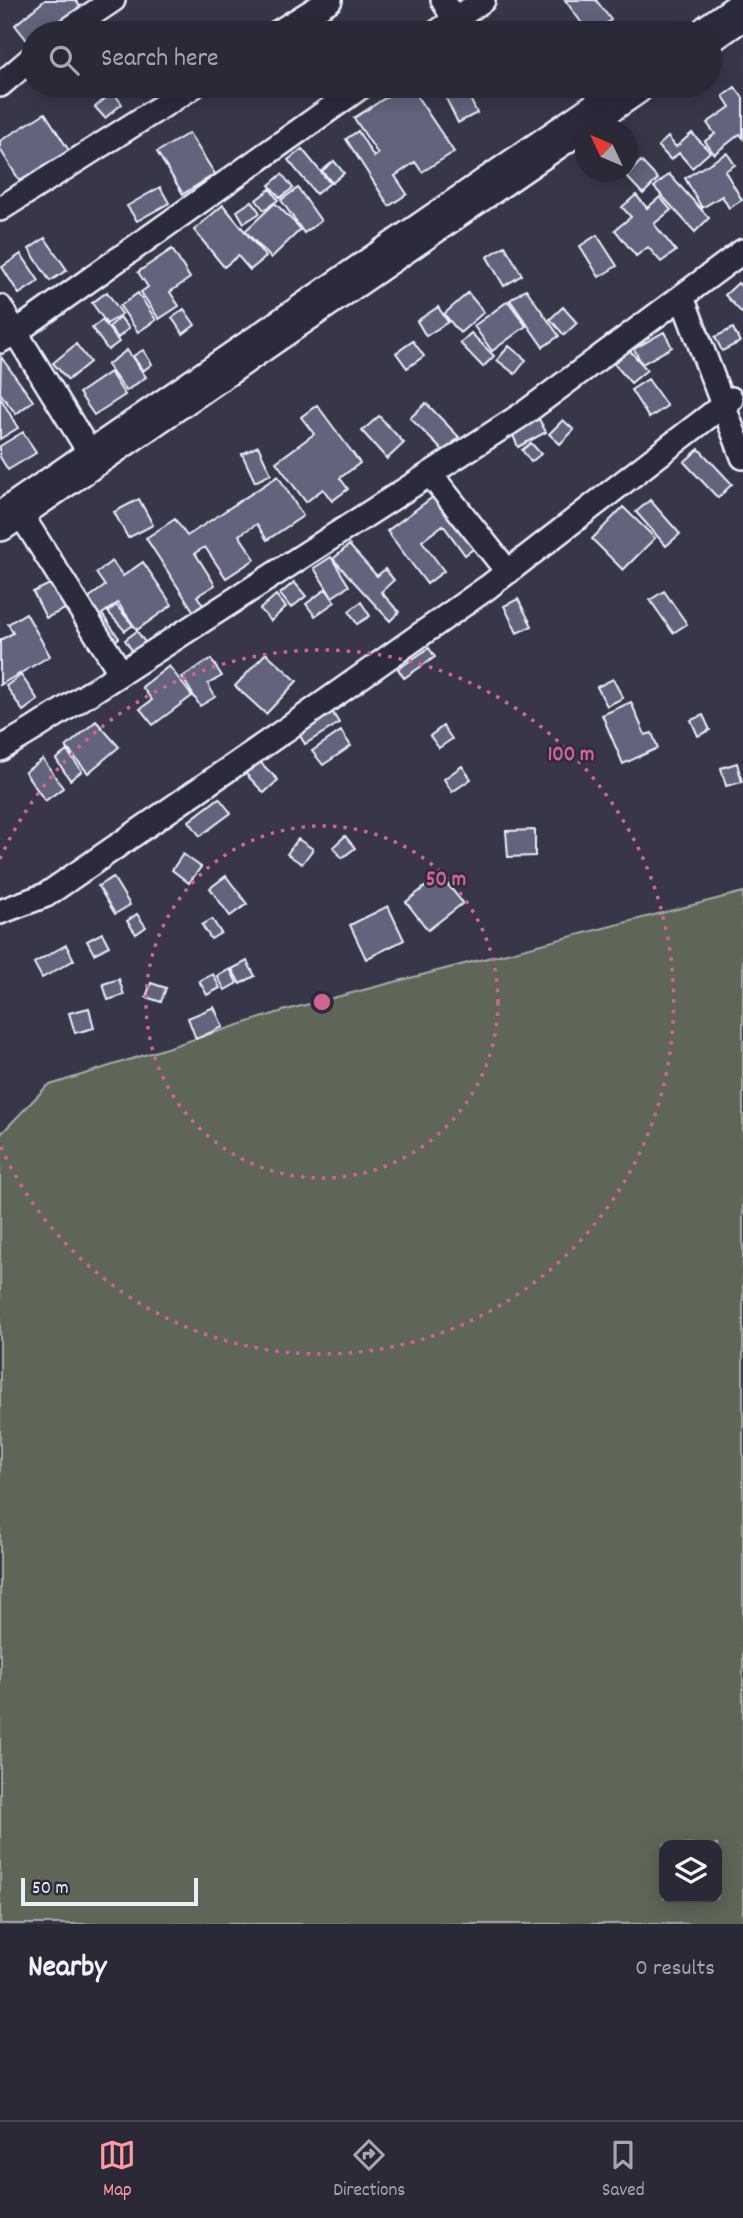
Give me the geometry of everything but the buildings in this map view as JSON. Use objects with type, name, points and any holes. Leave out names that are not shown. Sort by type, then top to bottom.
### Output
[{"type":"highway","points":[[722,25],[743,10]]},
{"type":"highway","points":[[9,516],[617,98]]},
{"type":"street","points":[[82,21],[113,0]]},
{"type":"street","points":[[296,21],[330,0]]},
{"type":"street","points":[[443,0],[445,21]]},
{"type":"street","points":[[453,21],[483,0]]},
{"type":"street","points":[[0,85],[21,67]]},
{"type":"street","points":[[0,209],[175,98]]},
{"type":"street","points":[[8,337],[345,98]]},
{"type":"street","points":[[0,749],[526,412],[743,251]]},
{"type":"street","points":[[682,297],[727,402],[743,457]]},
{"type":"street","points":[[0,307],[8,337],[93,458]]},
{"type":"street","points":[[0,912],[47,895],[291,726],[508,572],[727,402]]},
{"type":"street","points":[[430,474],[508,572]]},
{"type":"street","points":[[9,516],[121,673]]},
{"type":"green space","points":[[743,892],[743,1924],[0,1924],[0,1135],[47,1086],[286,1010]]}]
